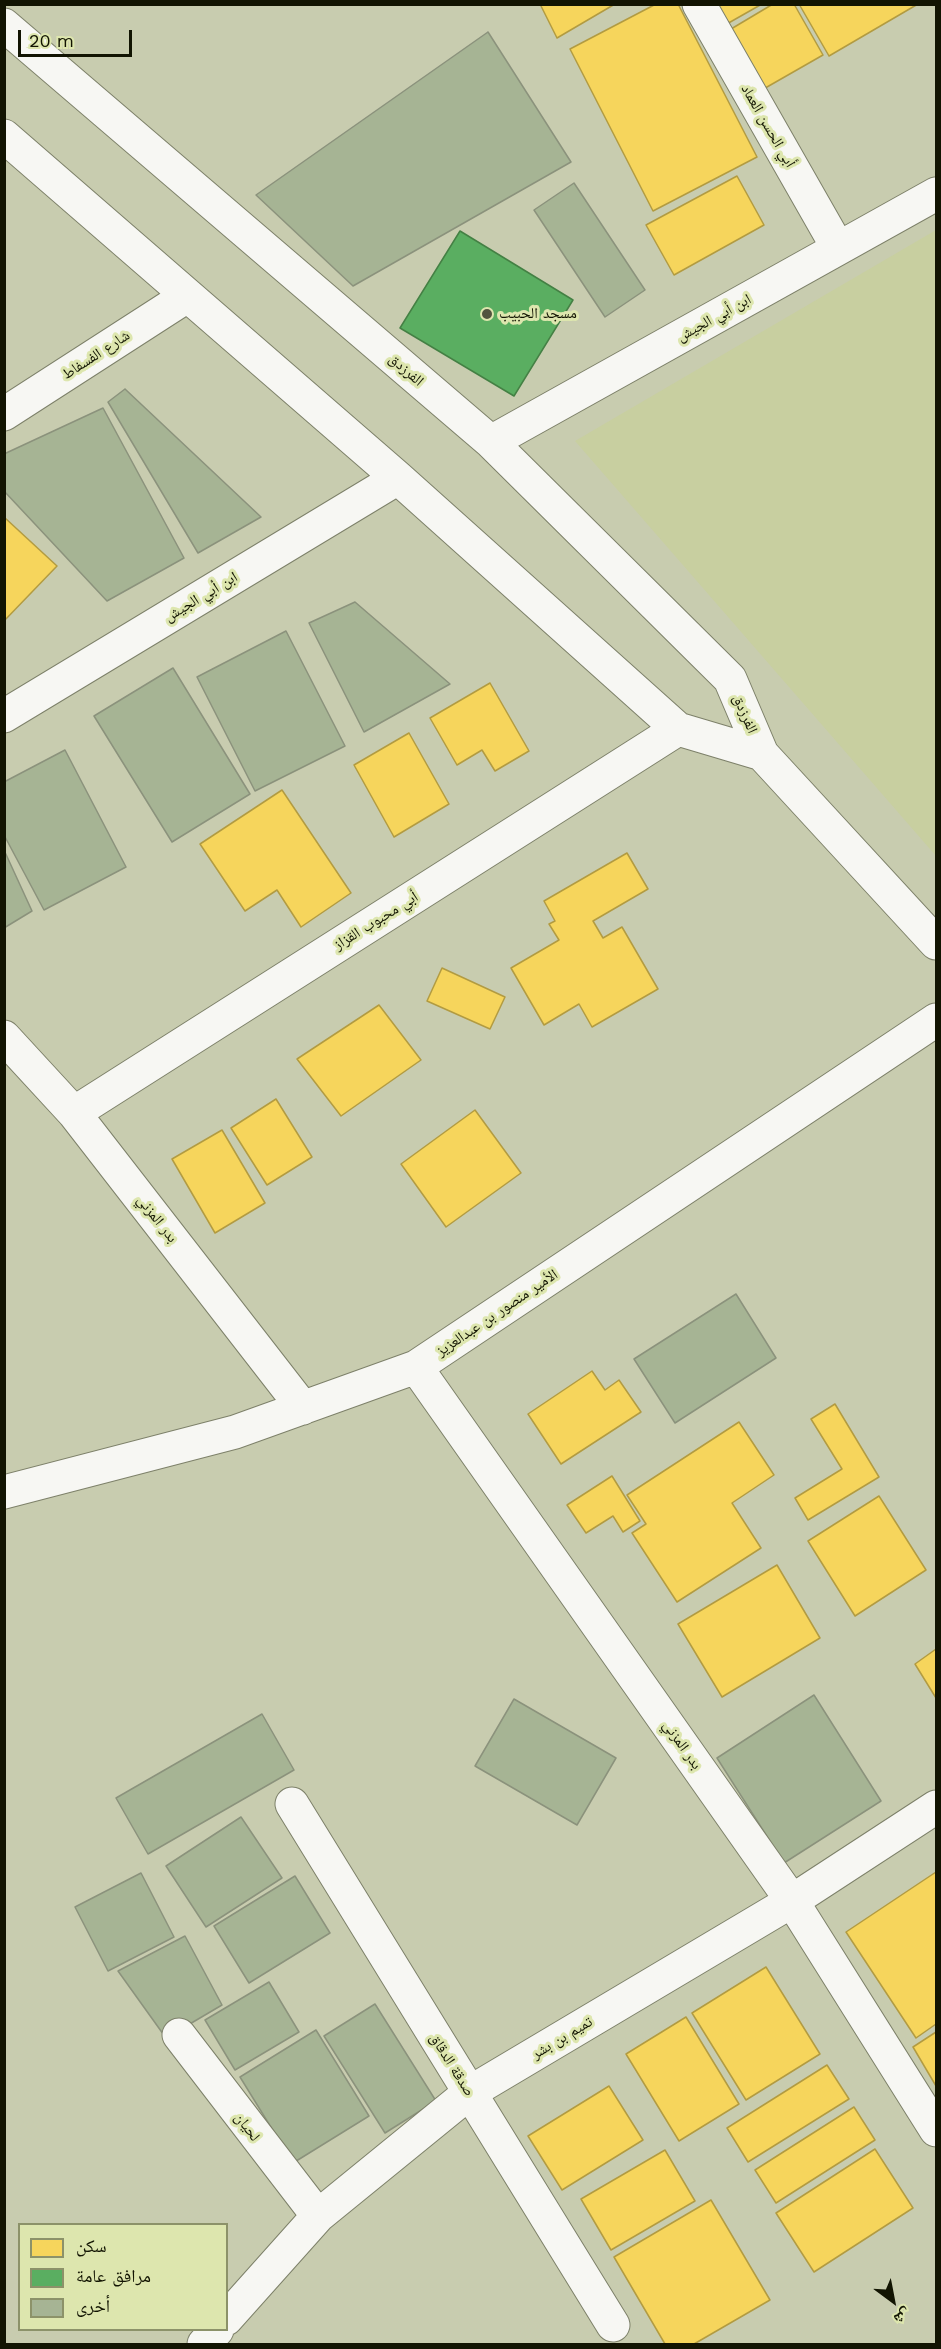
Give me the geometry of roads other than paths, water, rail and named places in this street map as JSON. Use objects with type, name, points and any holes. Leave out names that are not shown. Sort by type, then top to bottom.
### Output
[{"type":"street","name":"أبي الحسن العماد","points":[[699,4],[838,248]]},
{"type":"street","name":"الفرزدق","points":[[4,25],[491,442],[730,679],[762,754],[936,943]]},
{"type":"street","name":"الفرزدق","points":[[4,135],[398,478],[678,729],[762,754]]},
{"type":"street","name":"ابن أبي الجيش","points":[[491,442],[936,194]]},
{"type":"street","name":"شارع الفسفاط","points":[[4,414],[187,296]]},
{"type":"street","name":"ابن أبي الجيش","points":[[4,716],[398,478]]},
{"type":"street","name":"أبي محبوب القزاز","points":[[74,1113],[678,729]]},
{"type":"street","name":"الأمير منصور بن عبدالعزيز","points":[[4,1492],[235,1432],[416,1367],[936,1020]]},
{"type":"street","name":"بدر المزني","points":[[4,1037],[74,1113],[303,1408]]},
{"type":"street","name":"بدر المزني","points":[[416,1367],[792,1901],[936,2130]]},
{"type":"street","name":"صدقة الدقاق","points":[[292,1804],[613,2325]]},
{"type":"street","name":"تميم بن بشر","points":[[228,2317],[318,2216],[469,2093],[792,1901],[936,1807]]},
{"type":"street","name":"لحيان","points":[[179,2035],[318,2216]]},
{"type":"street","points":[[204,2344],[216,2331]]},
{"type":"place","name":"مسجد الحبيب","points":[[487,314]]}]
